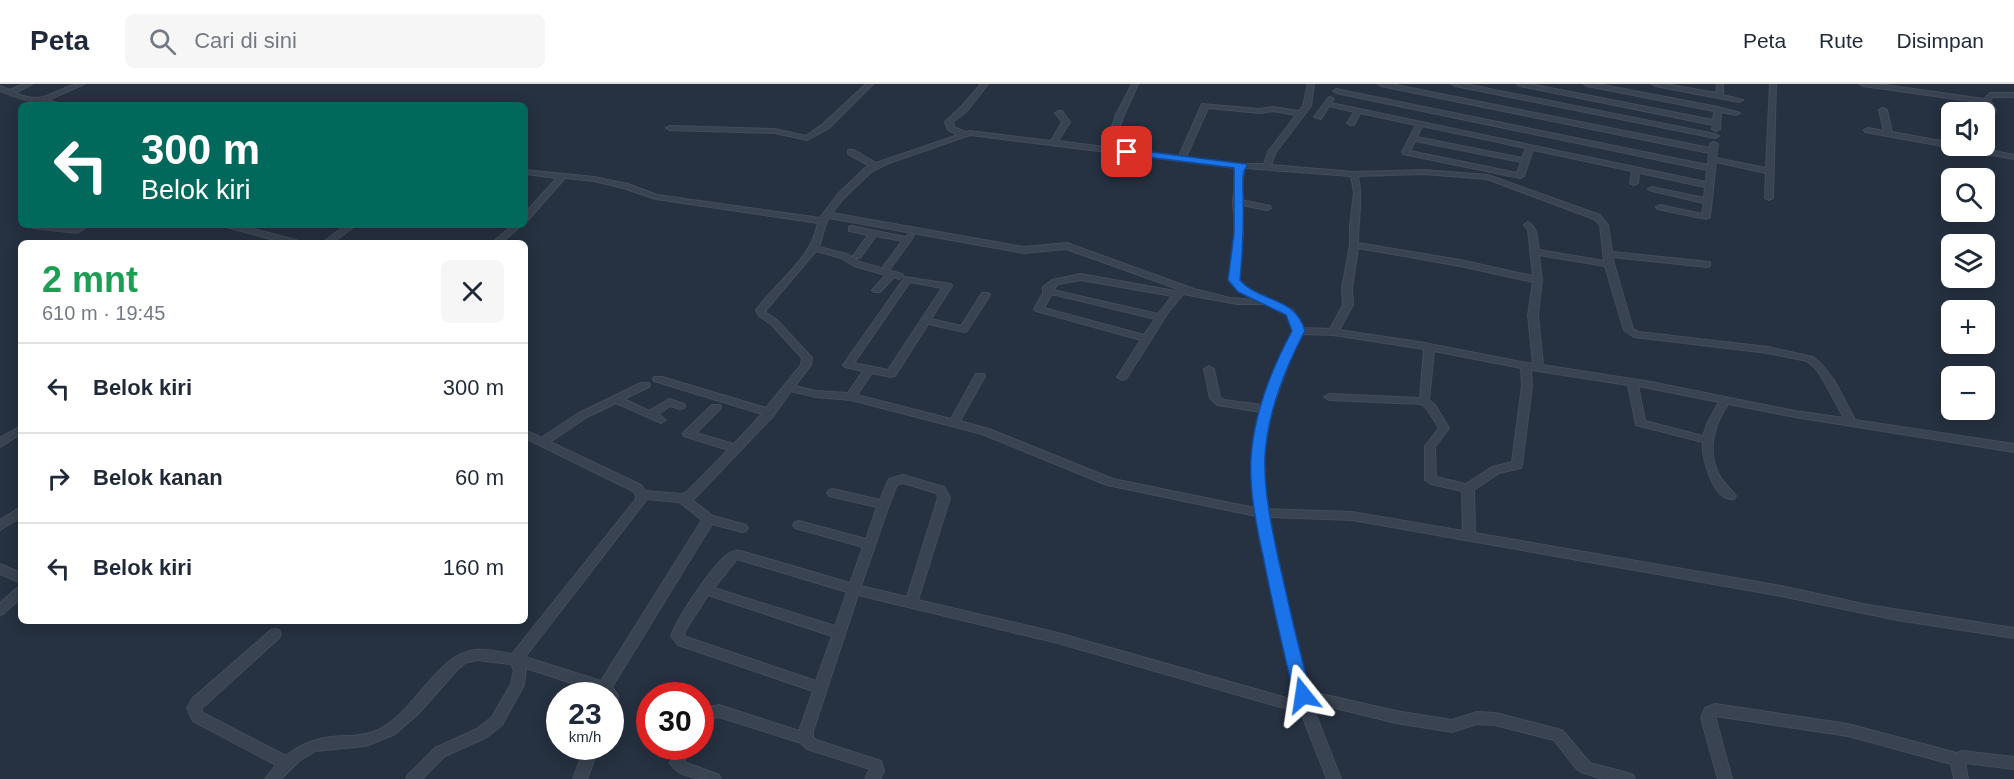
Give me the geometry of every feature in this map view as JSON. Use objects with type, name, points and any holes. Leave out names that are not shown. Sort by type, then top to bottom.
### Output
[{"type":"street","points":[[9,93],[29,84]]},
{"type":"street","points":[[40,101],[81,84]]},
{"type":"street","points":[[670,128],[775,131],[807,138],[825,126],[870,84]]},
{"type":"street","points":[[964,135],[951,128],[949,122],[965,108],[985,84]]},
{"type":"street","points":[[1108,150],[1120,115],[1135,84]]},
{"type":"street","points":[[1264,167],[1285,133],[1307,106],[1311,84]]},
{"type":"street","points":[[1381,84],[1586,125],[1712,159],[1770,171]]},
{"type":"street","points":[[1455,84],[1475,86],[1715,136]]},
{"type":"street","points":[[1520,84],[1716,123]]},
{"type":"street","points":[[1587,84],[1736,113]]},
{"type":"street","points":[[1654,84],[1739,100]]},
{"type":"street","points":[[1719,96],[1720,84]]},
{"type":"street","points":[[1769,198],[1773,84]]},
{"type":"street","points":[[1863,84],[1901,86],[1986,101],[1990,95],[2014,95]]},
{"type":"street","points":[[1454,131],[1475,86]]},
{"type":"street","points":[[1578,157],[1597,86]]},
{"type":"street","points":[[1318,117],[1338,87],[1582,142],[1712,159]]},
{"type":"street","points":[[0,88],[9,93],[45,102]]},
{"type":"street","points":[[1327,104],[1387,120],[1454,131],[1635,176],[1709,185]]},
{"type":"street","points":[[1182,158],[1205,106],[1259,111],[1269,108],[1302,114]]},
{"type":"street","points":[[1660,207],[1706,217],[1718,109]]},
{"type":"street","points":[[1883,110],[1889,134]]},
{"type":"street","points":[[1351,123],[1358,111]]},
{"type":"street","points":[[1054,142],[1066,122],[1059,113]]},
{"type":"street","points":[[1420,124],[1406,152],[1520,176],[1529,149]]},
{"type":"street","points":[[1868,130],[1941,143]]},
{"type":"street","points":[[642,495],[682,498],[691,495],[770,413],[806,365],[807,358],[760,310],[769,296],[808,258],[825,218],[855,180],[875,166],[964,135],[980,134],[1242,166],[1354,174],[1423,172],[1501,180],[1597,217],[1604,225],[1610,254],[1609,264],[1629,330],[1637,335],[1768,350],[1810,359],[1830,382],[1851,422]]},
{"type":"street","points":[[1413,138],[1525,161]]},
{"type":"street","points":[[1529,149],[1578,157],[1635,176]]},
{"type":"street","points":[[851,152],[875,166]]},
{"type":"street","points":[[1995,153],[2014,157]]},
{"type":"street","points":[[1242,166],[1239,169],[1237,202],[1239,233],[1234,280],[1242,290],[1290,312],[1299,331]]},
{"type":"street","points":[[528,172],[609,182],[664,199],[915,230],[1024,250],[1067,246],[1209,297],[1250,303],[1270,302]]},
{"type":"street","points":[[1333,332],[1348,305],[1347,288],[1354,245],[1358,192],[1354,174]]},
{"type":"street","points":[[528,215],[563,177]]},
{"type":"street","points":[[1652,189],[1707,201]]},
{"type":"street","points":[[1237,202],[1267,208]]},
{"type":"street","points":[[1528,225],[1532,230],[1538,280],[1533,315],[1538,368]]},
{"type":"street","points":[[59,228],[77,230],[81,228]]},
{"type":"street","points":[[240,228],[285,240]]},
{"type":"street","points":[[330,240],[348,228]]},
{"type":"street","points":[[500,240],[514,228]]},
{"type":"street","points":[[852,229],[907,240]]},
{"type":"street","points":[[877,290],[893,273],[907,240],[915,230]]},
{"type":"street","points":[[856,256],[873,234]]},
{"type":"street","points":[[1354,245],[1460,263],[1538,280]]},
{"type":"street","points":[[813,248],[844,256],[857,264],[893,273]]},
{"type":"street","points":[[1535,252],[1609,264]]},
{"type":"street","points":[[1610,254],[1707,264]]},
{"type":"street","points":[[1146,339],[1039,309],[1048,293],[1048,287],[1055,282],[1081,276],[1177,294]]},
{"type":"street","points":[[908,279],[948,286],[926,321],[891,374],[848,365],[908,279]]},
{"type":"street","points":[[1122,377],[1177,294],[1180,291],[1190,290]]},
{"type":"street","points":[[1048,293],[1056,292],[1160,317]]},
{"type":"street","points":[[926,321],[964,328],[985,295]]},
{"type":"street","points":[[1299,331],[1333,332],[1429,347],[1526,366],[2014,448]]},
{"type":"street","points":[[1299,331],[1289,349],[1267,409],[1258,456],[1261,513],[1283,618],[1306,709],[1335,779]]},
{"type":"street","points":[[1423,401],[1429,347]]},
{"type":"street","points":[[1329,397],[1423,401],[1431,407],[1444,428],[1430,446],[1431,480],[1468,488],[1496,470],[1517,465],[1527,386],[1526,366]]},
{"type":"street","points":[[851,397],[870,369]]},
{"type":"street","points":[[1209,369],[1215,398],[1221,403],[1267,409]]},
{"type":"street","points":[[954,422],[980,376]]},
{"type":"street","points":[[658,379],[770,413]]},
{"type":"street","points":[[1632,382],[1640,423],[1707,440]]},
{"type":"street","points":[[533,438],[645,385]]},
{"type":"street","points":[[790,388],[816,394],[851,397],[954,422],[985,431],[1111,482],[1261,513],[1352,516],[1781,591],[1827,602],[1917,618],[2014,633]]},
{"type":"street","points":[[617,400],[661,420]]},
{"type":"street","points":[[1725,400],[1711,424],[1707,440],[1708,462],[1713,476],[1730,496]]},
{"type":"street","points":[[650,415],[669,402],[680,406]]},
{"type":"street","points":[[716,406],[688,434],[737,449]]},
{"type":"street","points":[[0,443],[18,431]]},
{"type":"street","points":[[533,438],[637,488],[642,495]]},
{"type":"street","points":[[806,739],[806,731],[850,598],[856,590],[868,544],[892,482],[903,479],[940,490],[944,498],[911,604]]},
{"type":"street","points":[[1468,488],[1469,537]]},
{"type":"street","points":[[833,493],[883,506]]},
{"type":"street","points":[[515,660],[634,510],[642,495]]},
{"type":"street","points":[[682,498],[709,519],[742,528]]},
{"type":"street","points":[[0,526],[18,513]]},
{"type":"street","points":[[608,682],[709,519]]},
{"type":"street","points":[[799,525],[868,544]]},
{"type":"street","points":[[820,688],[682,640],[677,636],[706,590],[736,555],[856,590],[1058,638],[1306,709]]},
{"type":"street","points":[[0,569],[18,577]]},
{"type":"street","points":[[706,590],[840,633]]},
{"type":"street","points":[[0,610],[18,594]]},
{"type":"street","points":[[275,634],[194,708],[198,717],[287,764]]},
{"type":"street","points":[[272,779],[287,764],[317,744],[360,742],[382,735],[420,704],[455,663],[465,657],[476,655],[515,660],[585,682]]},
{"type":"street","points":[[413,779],[440,752],[482,733],[497,721],[517,685],[520,670],[515,660]]},
{"type":"street","points":[[1303,695],[1396,717],[1452,726],[1477,718],[1495,719],[1558,735],[1580,764],[1586,768],[1628,779]]},
{"type":"street","points":[[1725,779],[1708,718],[1710,711],[1715,710],[1848,730],[1957,759],[1962,757],[2014,763]]},
{"type":"street","points":[[714,711],[806,739],[812,745],[871,762],[876,765],[872,779]]},
{"type":"street","points":[[1957,759],[1961,779]]},
{"type":"street","points":[[580,779],[587,760]]},
{"type":"street","points":[[678,760],[677,763],[682,768],[714,779]]},
{"type":"street","points":[[1580,764],[1582,779]]},
{"type":"route","points":[[1127,152],[1242,166],[1239,169],[1238,179],[1239,233],[1234,280],[1242,290],[1290,312],[1299,331],[1289,349],[1267,409],[1258,456],[1261,513],[1283,618],[1303,695]]}]
